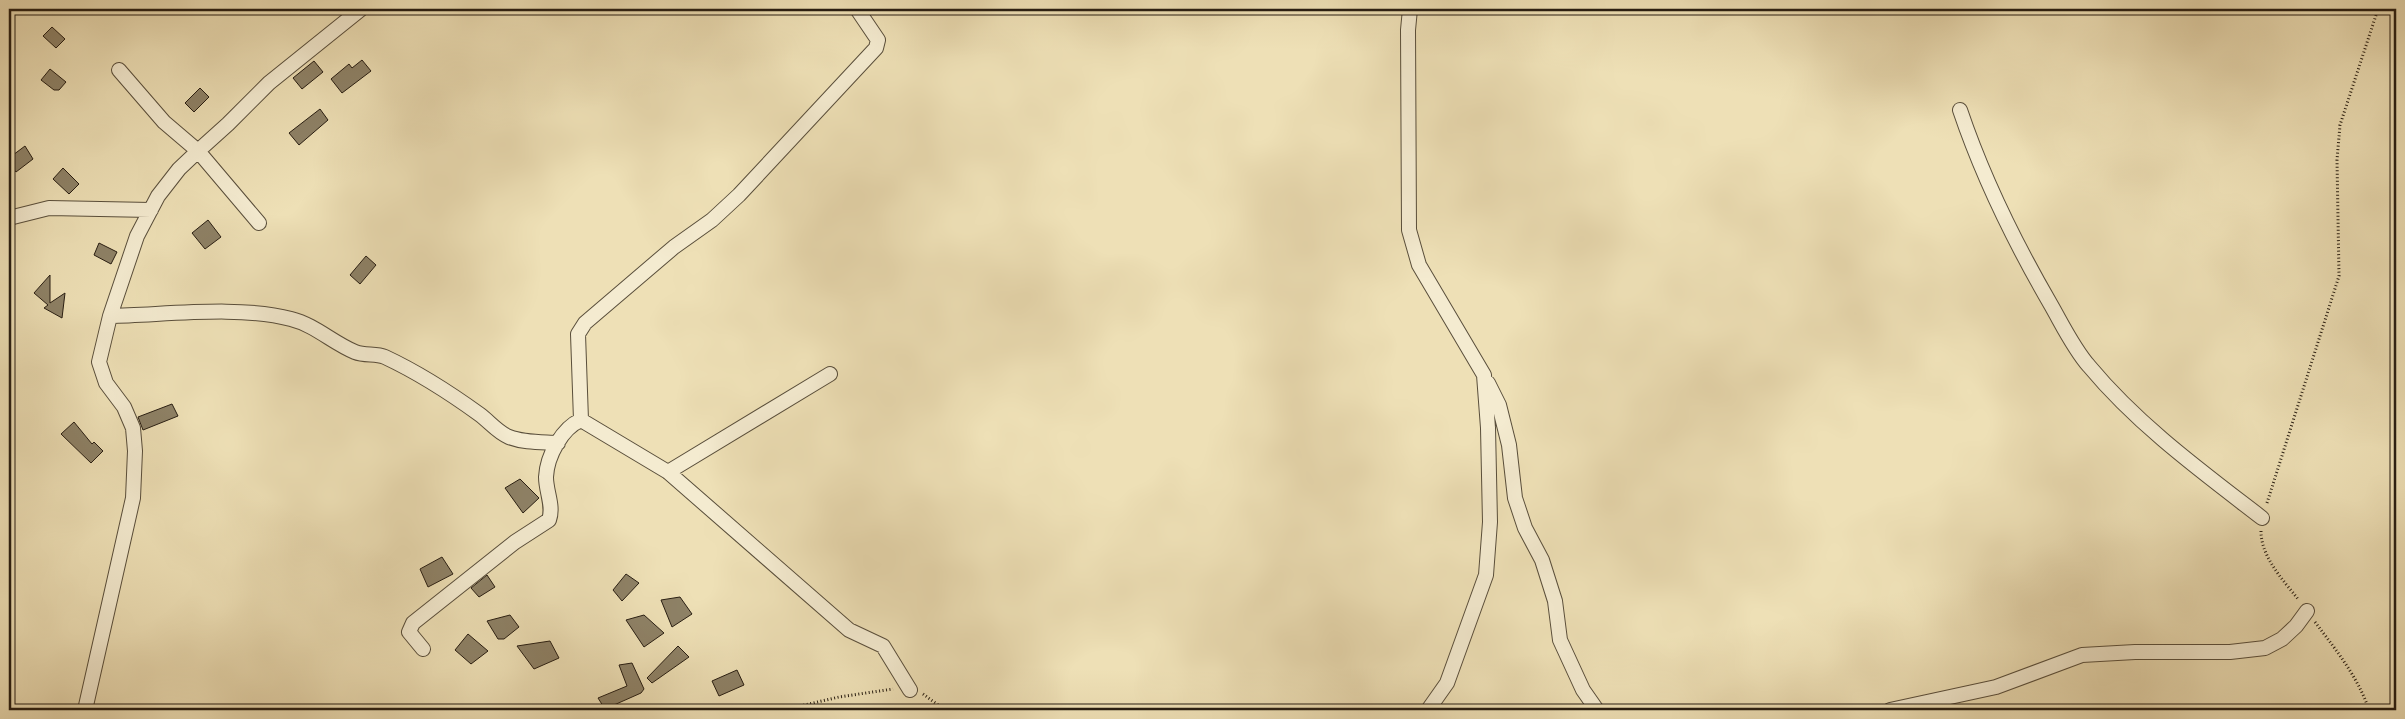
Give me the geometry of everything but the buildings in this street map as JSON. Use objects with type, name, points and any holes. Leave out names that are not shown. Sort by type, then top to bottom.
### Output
[{"type":"street","points":[[85,710],[133,498],[135,451],[133,428],[124,407],[106,383],[99,362],[110,316],[137,236],[158,196],[179,169],[269,83],[361,9]]},
{"type":"street","points":[[581,420],[578,334],[584,323],[739,195],[876,48],[878,40],[856,9]]},
{"type":"street","points":[[1410,9],[1408,30],[1409,230],[1419,265],[1484,375],[1499,405],[1510,445],[1515,498],[1525,528],[1542,560],[1555,601],[1560,640],[1583,690],[1597,710]]},
{"type":"street","points":[[120,70],[164,122],[198,151],[259,222]]},
{"type":"street","points":[[1960,110],[1977,159],[2030,270],[2087,365],[2129,410],[2188,461],[2262,518]]},
{"type":"street","points":[[9,218],[49,208],[151,210]]},
{"type":"street","points":[[110,316],[255,312],[293,319],[328,336],[352,351],[363,355],[383,356],[456,399],[509,437],[524,441],[558,443]]},
{"type":"street","points":[[668,472],[830,374]]},
{"type":"street","points":[[1428,710],[1447,683],[1486,575],[1490,522],[1484,375]]},
{"type":"street","points":[[423,649],[409,632],[413,623],[508,548],[548,520],[551,508],[546,478],[558,443],[571,424],[581,420]]},
{"type":"street","points":[[581,420],[668,472],[849,630],[883,646],[910,690]]},
{"type":"street","points":[[1890,710],[1996,687],[2082,655],[2135,652],[2230,652],[2265,648],[2282,639],[2296,626],[2307,611]]},
{"type":"path","points":[[2369,710],[2362,691],[2345,662],[2273,566],[2261,536],[2262,518],[2339,276],[2337,160],[2340,125],[2378,9]]},
{"type":"path","points":[[782,710],[839,696],[888,689],[910,690],[922,694],[945,710]]}]
